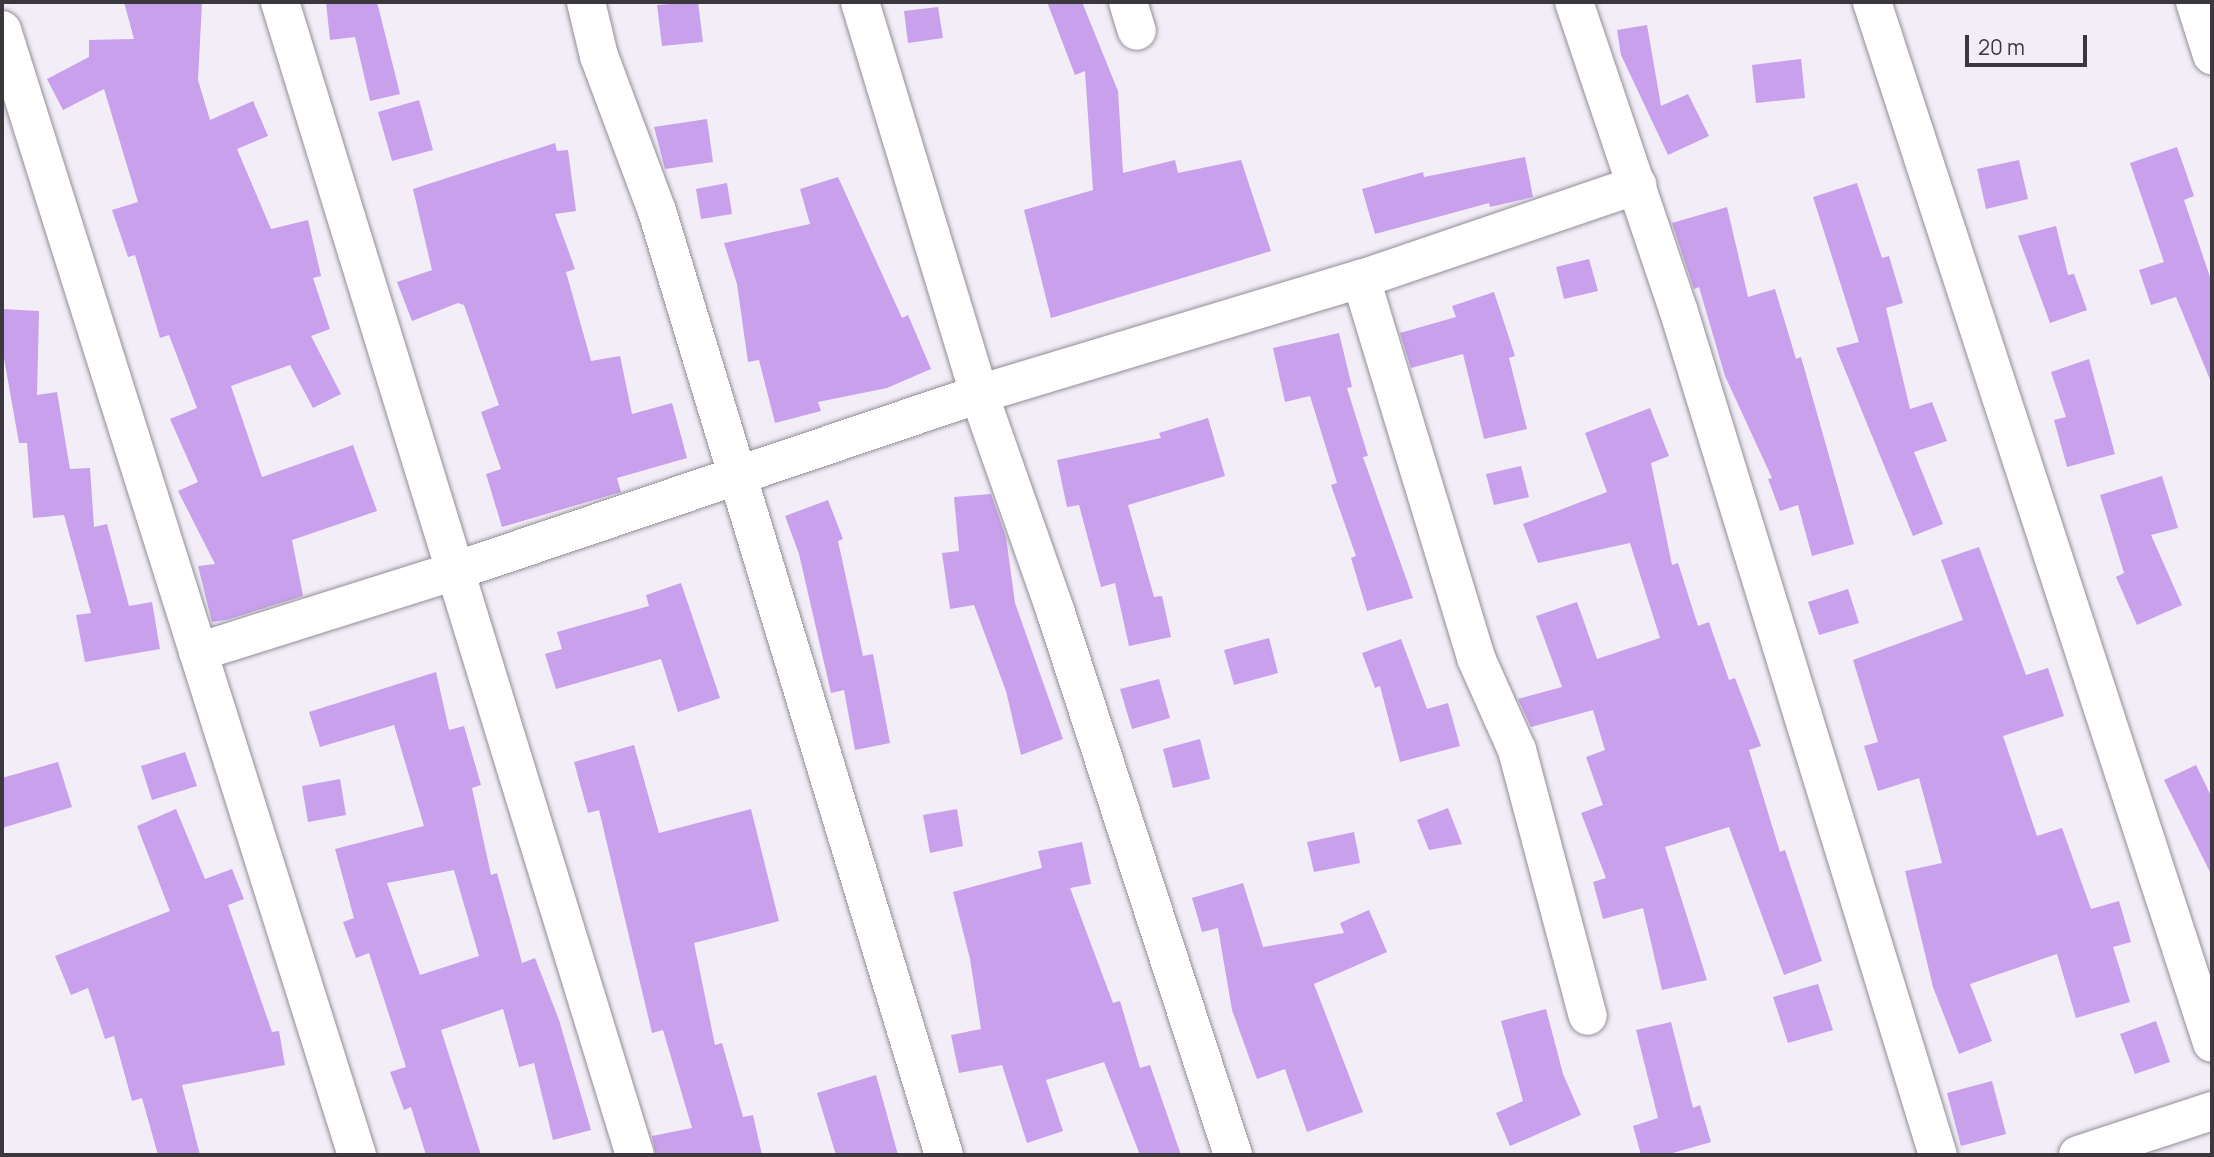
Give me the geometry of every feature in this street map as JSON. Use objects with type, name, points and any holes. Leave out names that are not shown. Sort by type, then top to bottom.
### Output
[{"type":"street","points":[[280,2],[635,1155]]},
{"type":"street","points":[[586,2],[599,57],[657,211],[734,476],[944,1155]]},
{"type":"street","points":[[860,2],[979,394],[1056,613],[1233,1155]]},
{"type":"street","points":[[1574,2],[1637,185],[1938,1155]]},
{"type":"street","points":[[1872,2],[2212,1043]]},
{"type":"street","points":[[2195,2],[2212,55]]},
{"type":"street","points":[[2,30],[357,1155]]},
{"type":"street","points":[[198,652],[455,571],[979,394],[1361,279],[1637,185]]},
{"type":"street","points":[[1361,279],[1476,658],[1517,750],[1588,1016]]},
{"type":"street","points":[[2078,1155],[2212,1111]]},
{"type":"building","points":[[124,2],[202,2],[198,80],[210,120],[253,101],[268,136],[237,149],[271,229],[308,220],[321,276],[313,278],[330,329],[311,336],[341,394],[313,408],[290,365],[231,386],[262,477],[353,445],[377,511],[292,540],[303,596],[226,620],[212,622],[198,566],[215,564],[178,491],[198,482],[170,419],[197,408],[169,335],[160,338],[135,255],[128,257],[112,210],[138,202],[104,89],[63,110],[47,79],[89,57],[89,40],[134,39]]},
{"type":"building","points":[[326,2],[377,2],[400,94],[370,101],[355,37],[330,40]]},
{"type":"building","points":[[698,2],[703,42],[662,46],[657,5]]},
{"type":"building","points":[[1047,2],[1082,2],[1118,91],[1123,173],[1175,160],[1178,173],[1241,160],[1271,251],[1051,318],[1024,210],[1093,190],[1085,71],[1075,75]]},
{"type":"building","points":[[938,7],[943,38],[908,43],[904,11]]},
{"type":"building","points":[[1647,25],[1661,106],[1688,94],[1709,136],[1668,155],[1621,55],[1617,30]]},
{"type":"building","points":[[1801,59],[1805,98],[1756,103],[1752,65]]},
{"type":"building","points":[[419,100],[433,150],[392,161],[378,112]]},
{"type":"building","points":[[707,119],[713,162],[665,169],[654,127]]},
{"type":"building","points":[[555,143],[557,151],[568,150],[576,211],[555,214],[575,269],[566,272],[591,361],[620,356],[632,414],[672,403],[687,458],[617,478],[621,492],[502,527],[486,474],[501,469],[481,412],[499,405],[464,305],[458,303],[412,321],[397,282],[432,270],[413,189]]},
{"type":"building","points":[[2177,147],[2194,196],[2184,200],[2212,283],[2211,382],[2176,297],[2151,305],[2139,270],[2164,262],[2130,163]]},
{"type":"building","points":[[1525,157],[1533,197],[1490,207],[1489,203],[1375,234],[1362,189],[1423,172],[1424,177]]},
{"type":"building","points":[[2019,160],[2028,199],[1986,209],[1977,169]]},
{"type":"building","points":[[838,177],[902,318],[908,315],[931,369],[887,388],[818,402],[821,411],[775,423],[759,360],[748,362],[737,284],[724,243],[810,224],[800,189]]},
{"type":"building","points":[[727,183],[732,214],[701,219],[696,189]]},
{"type":"building","points":[[1857,183],[1882,258],[1889,256],[1903,303],[1886,308],[1910,409],[1932,402],[1947,441],[1914,452],[1943,524],[1913,536],[1836,348],[1859,342],[1813,197]]},
{"type":"building","points":[[1727,207],[1748,297],[1775,289],[1796,359],[1801,357],[1854,544],[1812,556],[1798,505],[1780,511],[1768,479],[1772,478],[1725,376],[1699,287],[1694,289],[1672,223]]},
{"type":"building","points":[[2056,226],[2068,275],[2074,274],[2087,310],[2050,323],[2018,236]]},
{"type":"building","points":[[1589,259],[1598,291],[1564,299],[1556,267]]},
{"type":"building","points":[[1494,292],[1515,356],[1509,358],[1527,429],[1484,439],[1463,354],[1411,368],[1400,333],[1456,317],[1452,306]]},
{"type":"building","points":[[2,309],[39,311],[37,395],[57,392],[70,469],[90,468],[94,527],[107,524],[129,606],[152,602],[160,649],[85,662],[76,615],[91,613],[64,515],[33,518],[27,443],[19,443],[2,347]]},
{"type":"building","points":[[1339,333],[1352,387],[1347,388],[1368,456],[1363,457],[1413,598],[1367,611],[1351,558],[1356,556],[1331,485],[1337,483],[1310,396],[1285,402],[1273,348]]},
{"type":"building","points":[[2089,359],[2115,454],[2067,467],[2054,420],[2066,417],[2051,372]]},
{"type":"building","points":[[1650,408],[1669,456],[1651,463],[1672,565],[1678,563],[1698,626],[1709,622],[1729,680],[1735,678],[1761,746],[1749,750],[1780,852],[1785,850],[1822,961],[1784,975],[1729,827],[1665,847],[1707,980],[1662,990],[1643,908],[1603,919],[1593,882],[1606,878],[1581,813],[1603,805],[1586,757],[1605,750],[1593,710],[1531,727],[1518,699],[1562,687],[1536,616],[1577,602],[1597,659],[1660,638],[1630,543],[1538,563],[1523,524],[1607,492],[1585,433]]},
{"type":"building","points":[[1208,418],[1225,476],[1128,505],[1154,597],[1162,596],[1171,637],[1129,646],[1115,583],[1101,587],[1079,505],[1067,507],[1057,460],[1161,438],[1159,433]]},
{"type":"building","points":[[1521,466],[1529,497],[1494,505],[1486,474]]},
{"type":"building","points":[[2162,476],[2178,528],[2151,535],[2182,605],[2137,625],[2116,577],[2124,573],[2100,495]]},
{"type":"building","points":[[991,494],[1006,537],[1015,603],[1063,739],[1021,755],[1006,691],[974,605],[950,609],[942,553],[959,551],[954,497]]},
{"type":"building","points":[[828,500],[843,539],[838,541],[863,656],[873,654],[890,743],[855,750],[844,690],[831,693],[799,554],[785,516]]},
{"type":"building","points":[[1979,547],[2026,675],[2048,668],[2064,716],[2003,736],[2037,836],[2062,828],[2091,909],[2119,901],[2131,942],[2113,947],[2130,1002],[2076,1018],[2057,954],[1970,984],[1992,1041],[1959,1054],[1933,987],[1905,871],[1942,863],[1919,778],[1878,791],[1864,746],[1878,742],[1853,660],[1963,620],[1941,560]]},
{"type":"building","points":[[681,583],[720,698],[678,712],[661,659],[556,689],[545,654],[562,649],[557,632],[649,606],[646,595]]},
{"type":"building","points":[[1848,589],[1859,623],[1819,635],[1808,602]]},
{"type":"building","points":[[1269,638],[1278,673],[1234,685],[1224,650]]},
{"type":"building","points":[[1401,639],[1427,709],[1448,703],[1460,746],[1400,762],[1380,686],[1375,688],[1362,653]]},
{"type":"building","points":[[436,672],[449,730],[464,726],[481,785],[472,788],[491,875],[497,873],[522,963],[535,958],[559,1020],[591,1130],[553,1140],[534,1063],[519,1067],[503,1009],[441,1030],[481,1155],[426,1155],[411,1107],[404,1110],[390,1072],[406,1067],[369,953],[356,958],[343,922],[354,918],[335,849],[424,826],[394,725],[320,747],[309,712]],"holes":[[[454,870],[479,956],[420,975],[387,883]]]},
{"type":"building","points":[[1159,679],[1170,718],[1132,729],[1120,689]]},
{"type":"building","points":[[1200,739],[1210,779],[1173,788],[1163,749]]},
{"type":"building","points":[[634,745],[659,833],[751,809],[779,921],[694,943],[715,1045],[722,1043],[743,1117],[753,1115],[762,1155],[656,1155],[652,1136],[692,1128],[663,1030],[652,1033],[599,810],[588,813],[574,762]]},
{"type":"building","points":[[185,752],[197,786],[152,800],[141,766]]},
{"type":"building","points":[[58,762],[72,807],[2,828],[2,778]]},
{"type":"building","points":[[2196,765],[2212,798],[2212,876],[2164,780]]},
{"type":"building","points":[[340,779],[346,815],[308,822],[302,786]]},
{"type":"building","points":[[1448,808],[1462,844],[1429,850],[1417,820]]},
{"type":"building","points":[[176,809],[205,879],[232,869],[244,899],[228,905],[272,1032],[279,1031],[285,1065],[182,1085],[200,1155],[158,1155],[142,1098],[132,1101],[114,1036],[105,1039],[88,988],[71,995],[55,956],[170,911],[137,826]]},
{"type":"building","points":[[957,809],[963,846],[930,853],[923,815]]},
{"type":"building","points":[[1354,832],[1360,863],[1314,872],[1307,842]]},
{"type":"building","points":[[1082,842],[1091,884],[1070,888],[1113,1003],[1120,1001],[1140,1068],[1150,1065],[1181,1155],[1140,1155],[1104,1062],[1046,1080],[1063,1131],[1027,1143],[1002,1065],[959,1073],[951,1035],[981,1029],[970,959],[953,892],[1042,868],[1038,851]]},
{"type":"building","points":[[1243,883],[1263,947],[1344,933],[1340,923],[1369,910],[1387,952],[1314,984],[1363,1112],[1307,1132],[1285,1069],[1257,1079],[1232,1010],[1218,928],[1202,932],[1192,898]]},
{"type":"building","points":[[1818,984],[1833,1030],[1788,1043],[1773,997]]},
{"type":"building","points":[[1546,1009],[1563,1074],[1581,1115],[1510,1146],[1496,1113],[1523,1101],[1501,1021]]},
{"type":"building","points":[[2156,1021],[2170,1062],[2135,1074],[2120,1034]]},
{"type":"building","points":[[1671,1022],[1693,1108],[1700,1105],[1711,1142],[1666,1155],[1641,1155],[1633,1126],[1658,1118],[1636,1030]]},
{"type":"building","points":[[876,1075],[898,1155],[836,1155],[817,1093]]},
{"type":"building","points":[[1992,1081],[2006,1134],[1961,1146],[1947,1093]]}]
